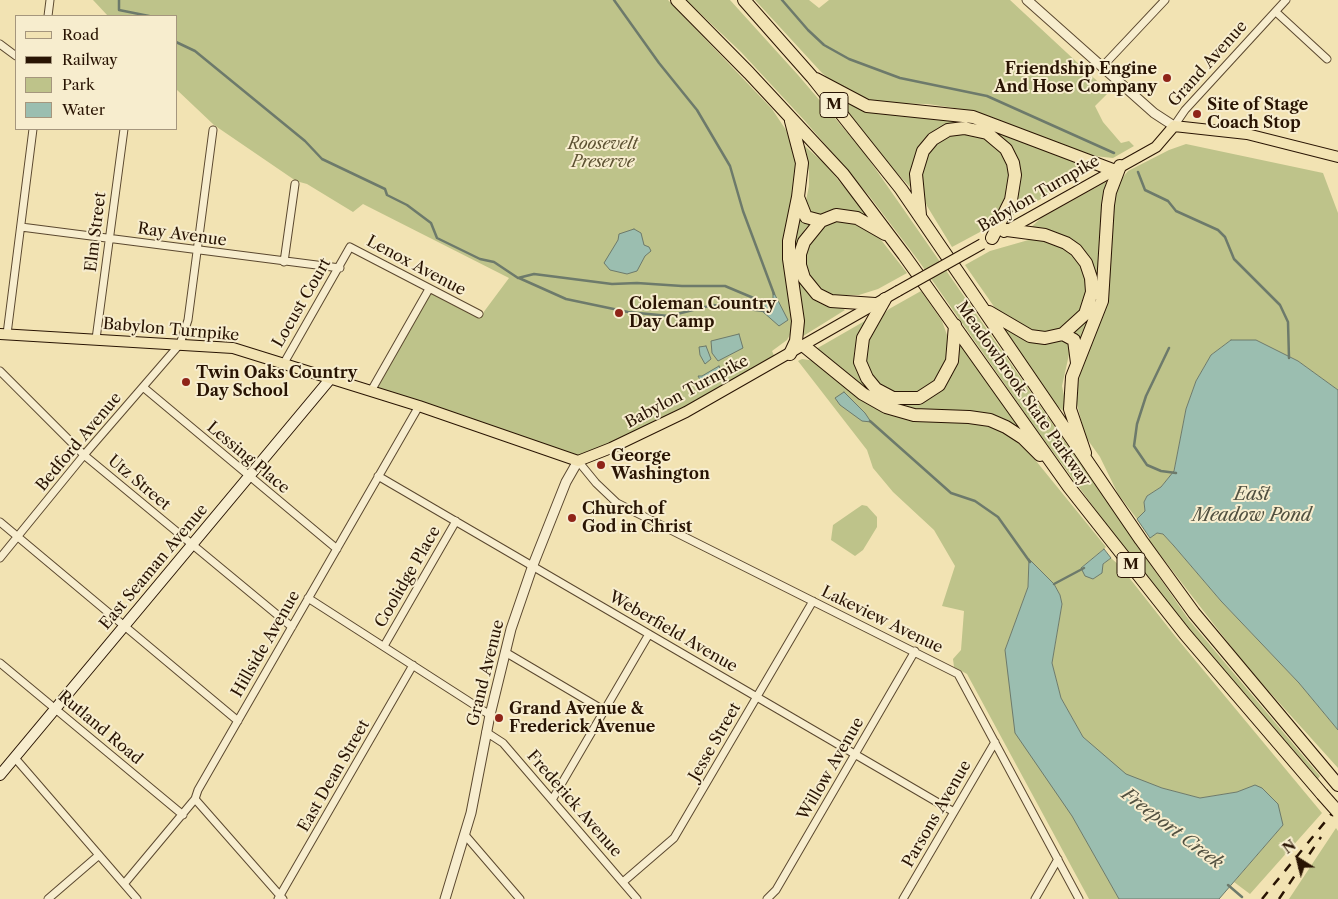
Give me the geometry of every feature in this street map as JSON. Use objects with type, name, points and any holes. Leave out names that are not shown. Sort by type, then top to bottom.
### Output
[{"type":"highway","name":"Meadowbrook State Parkway","points":[[676,0],[842,174],[955,325],[1061,476],[1185,634],[1338,812]]},
{"type":"highway","name":"Meadowbrook State Parkway","points":[[744,0],[812,77],[920,215],[1089,465],[1194,612],[1336,782]]},
{"type":"highway","points":[[812,77],[867,106],[973,116],[1117,168],[1108,205],[1102,301],[1072,377],[1070,409],[1089,465]]},
{"type":"highway","points":[[790,118],[802,163],[798,197],[789,241],[788,259],[798,321],[796,341],[790,354]]},
{"type":"highway","points":[[920,215],[916,174],[923,151],[934,139],[948,130],[964,128],[987,133],[1006,149],[1013,163],[1015,175],[1011,200],[987,241]]},
{"type":"highway","points":[[798,197],[806,217],[821,221]]},
{"type":"highway","points":[[890,236],[856,218],[836,215],[821,221],[804,242],[800,265],[804,278],[812,291],[831,301],[880,301],[863,338],[860,362],[867,378],[876,389],[893,398],[919,398],[939,385],[952,361],[955,325]]},
{"type":"highway","points":[[985,310],[1030,336],[1045,338],[1063,334],[1085,314],[1090,302],[1092,278],[1086,263],[1076,250],[1058,239],[1045,235],[1007,230]]},
{"type":"highway","points":[[1063,334],[1074,340],[1077,363]]},
{"type":"highway","points":[[804,346],[863,394],[886,407],[914,415],[969,417],[990,420],[1006,427],[1023,438],[1061,476]]},
{"type":"main road","points":[[1174,126],[1247,134],[1338,157]]},
{"type":"main road","name":"Babylon Turnpike","points":[[2,334],[233,348],[419,406],[578,461],[612,448],[686,412],[790,354],[880,301],[1156,147],[1174,126]]},
{"type":"main road","name":"East Seaman Avenue","points":[[0,775],[331,378]]},
{"type":"street","points":[[48,15],[50,0]]},
{"type":"street","points":[[1027,0],[1154,113],[1174,126]]},
{"type":"street","points":[[1102,67],[1165,0]]},
{"type":"street","name":"Grand Avenue","points":[[1174,126],[1185,110],[1286,0]]},
{"type":"street","points":[[1276,12],[1327,59]]},
{"type":"street","points":[[0,44],[15,55]]},
{"type":"street","points":[[2,334],[21,227],[33,130]]},
{"type":"street","name":"Elm Street","points":[[96,339],[124,130]]},
{"type":"street","points":[[180,344],[188,320],[213,130]]},
{"type":"street","points":[[284,262],[296,184]]},
{"type":"street","name":"Ray Avenue","points":[[21,227],[340,268]]},
{"type":"street","name":"Lenox Avenue","points":[[344,256],[350,247],[479,314]]},
{"type":"street","name":"Locust Court","points":[[284,363],[340,268],[344,256]]},
{"type":"street","points":[[371,391],[429,289]]},
{"type":"street","name":"Bedford Avenue","points":[[0,558],[84,455],[180,344]]},
{"type":"street","name":"Utz Street","points":[[0,371],[84,455],[292,627]]},
{"type":"street","name":"Lessing Place","points":[[143,387],[337,549]]},
{"type":"street","name":"Hillside Avenue","points":[[124,884],[195,799],[419,406]]},
{"type":"street","name":"Grand Avenue","points":[[445,899],[465,834],[505,652],[533,565],[566,482],[578,461]]},
{"type":"street","name":"Lakeview Avenue","points":[[578,461],[616,503],[958,674],[1079,899]]},
{"type":"street","name":"Weberfield Avenue","points":[[378,476],[954,812]]},
{"type":"street","name":"Coolidge Place","points":[[384,646],[456,521]]},
{"type":"street","points":[[0,522],[238,721]]},
{"type":"street","points":[[308,598],[490,715]]},
{"type":"street","name":"Jesse Street","points":[[623,882],[674,838],[813,602]]},
{"type":"street","points":[[552,800],[649,634]]},
{"type":"street","name":"Willow Avenue","points":[[767,899],[776,890],[915,651]]},
{"type":"street","points":[[505,652],[605,711]]},
{"type":"street","name":"Rutland Road","points":[[0,663],[183,815]]},
{"type":"street","name":"East Dean Street","points":[[280,898],[413,665]]},
{"type":"street","name":"Frederick Avenue","points":[[486,732],[504,743],[637,899]]},
{"type":"street","name":"Parsons Avenue","points":[[903,899],[995,742]]},
{"type":"street","points":[[15,758],[137,899]]},
{"type":"street","points":[[195,799],[280,898]]},
{"type":"street","points":[[465,834],[520,899]]},
{"type":"street","points":[[48,899],[99,855]]},
{"type":"street","points":[[1035,899],[1058,859]]},
{"type":"green space","name":"Roosevelt Preserve","points":[[93,0],[668,0],[772,109],[786,130],[796,158],[792,331],[787,340],[772,351],[777,362],[579,461],[373,390],[430,291],[480,317],[509,278],[363,204],[353,212],[307,184],[296,181],[214,125],[178,91],[178,15],[107,15]]},
{"type":"green space","points":[[686,0],[730,0],[863,151],[1189,620],[1320,776],[1318,779],[1188,628],[1112,532],[1039,433],[918,260],[870,197],[805,121],[741,52]]},
{"type":"green space","points":[[755,0],[809,0],[819,8],[829,0],[1010,0],[1109,92],[1095,106],[1103,122],[1121,143],[1129,141],[1134,146],[1113,158],[1095,156],[1094,159],[974,111],[928,104],[878,103],[860,99],[840,88],[822,73]]},
{"type":"green space","points":[[832,92],[848,101],[977,121],[1095,167],[1007,219],[1018,184],[996,133],[934,133],[912,189],[892,168]]},
{"type":"green space","points":[[968,131],[990,139],[1006,156],[1011,176],[1000,214],[997,214],[980,232],[952,247],[927,206],[920,187],[921,164],[931,145],[949,134]]},
{"type":"green space","points":[[798,140],[825,164],[873,222],[809,214],[805,205],[809,186],[809,171]]},
{"type":"green space","points":[[1186,144],[1323,173],[1338,213],[1338,390],[1298,361],[1256,340],[1231,340],[1211,355],[1196,381],[1186,409],[1174,471],[1161,487],[1147,496],[1144,502],[1145,511],[1137,519],[1118,494],[1100,457],[1085,436],[1077,404],[1077,390],[1115,187],[1128,171],[1169,150]]},
{"type":"green space","points":[[1106,182],[1099,292],[1080,345],[1069,333],[1084,321],[1091,263],[1029,229],[1041,218]]},
{"type":"green space","points":[[798,213],[812,222],[805,229],[798,245],[799,280],[845,310],[800,338],[792,255]]},
{"type":"green space","points":[[837,220],[859,222],[878,236],[907,273],[878,289],[859,295],[826,295],[805,273],[802,257],[808,240],[822,225]]},
{"type":"green space","points":[[1032,239],[1054,241],[1074,254],[1087,277],[1086,301],[1076,320],[1059,330],[1037,334],[1017,326],[995,308],[965,265],[990,251]]},
{"type":"green space","points":[[921,291],[942,321],[947,335],[948,356],[940,377],[924,391],[891,393],[874,381],[864,366],[870,327],[889,309]]},
{"type":"green space","points":[[870,318],[854,352],[856,367],[878,395],[933,395],[956,340],[982,373],[1025,437],[999,418],[927,413],[880,400],[816,349]]},
{"type":"green space","points":[[998,321],[1012,331],[1066,338],[1070,350],[1062,386],[1068,415],[1055,404]]},
{"type":"green space","points":[[802,359],[816,361],[884,412],[981,422],[1008,433],[1032,456],[1106,547],[1081,568],[1093,579],[1101,573],[1103,564],[1111,558],[1120,566],[1175,636],[1322,813],[1250,894],[1234,882],[1283,825],[1255,786],[1237,792],[1200,798],[1162,788],[1125,775],[1083,737],[1061,698],[1052,663],[1062,605],[1060,595],[1054,584],[1029,560],[1028,587],[1005,650],[1071,814],[1119,899],[1089,899],[967,674],[954,667],[953,659],[961,650],[964,611],[942,606],[955,566],[934,530],[893,492],[873,468],[867,450],[798,361]]},
{"type":"green space","points":[[862,505],[867,506],[877,517],[877,527],[863,550],[855,556],[831,540],[833,525]]},
{"type":"green space","points":[[1157,533],[1163,534],[1221,601],[1299,683],[1338,730],[1338,768],[1247,667],[1148,539]]},
{"type":"green space","points":[[1336,828],[1338,831],[1338,899],[1289,899]]},
{"type":"water","points":[[634,229],[641,233],[644,245],[649,247],[651,251],[645,256],[637,271],[627,274],[610,270],[604,263],[618,240],[619,234]]},
{"type":"water","points":[[773,291],[788,320],[779,326],[762,311],[766,308],[762,301],[773,303]]},
{"type":"water","points":[[739,334],[743,348],[718,361],[712,353],[711,341]]},
{"type":"water","name":"East Meadow Pond","points":[[1231,340],[1256,340],[1298,361],[1338,390],[1338,730],[1299,683],[1221,601],[1163,534],[1157,533],[1150,538],[1137,519],[1145,511],[1144,502],[1147,496],[1161,487],[1174,471],[1186,409],[1196,381],[1211,355]]},
{"type":"water","points":[[706,346],[711,359],[705,364],[700,355],[699,347]]},
{"type":"water","points":[[719,366],[723,374],[703,385],[698,376],[702,376]]},
{"type":"water","points":[[844,392],[865,413],[871,422],[862,421],[840,405],[835,398]]},
{"type":"water","points":[[1104,549],[1111,558],[1103,564],[1102,573],[1093,579],[1085,576],[1081,568]]},
{"type":"water","points":[[1029,559],[1054,584],[1060,595],[1062,604],[1052,663],[1061,698],[1083,737],[1126,774],[1162,788],[1200,798],[1237,792],[1255,785],[1262,788],[1278,804],[1283,825],[1219,899],[1119,899],[1072,816],[1015,733],[1005,650],[1028,587]]},
{"type":"waterway","points":[[119,0],[119,10],[144,15]]},
{"type":"waterway","points":[[614,0],[659,63],[697,110],[730,166],[743,211],[774,294]]},
{"type":"waterway","points":[[782,0],[824,45],[849,59],[900,78],[987,96],[1114,153]]},
{"type":"waterway","points":[[178,43],[195,51],[305,141],[322,159],[385,189],[387,195],[407,205],[431,223],[437,238],[480,259],[494,262],[518,278],[534,274],[612,284],[725,286],[763,302]]},
{"type":"waterway","points":[[1138,172],[1145,190],[1168,201],[1176,211],[1218,230],[1225,237],[1234,259],[1280,305],[1288,322],[1289,358]]},
{"type":"waterway","points":[[519,278],[566,299],[628,312],[669,316],[713,305],[764,311]]},
{"type":"waterway","points":[[1169,348],[1146,396],[1137,424],[1134,446],[1147,465],[1161,471],[1176,473]]},
{"type":"waterway","points":[[870,421],[951,493],[975,501],[998,517],[1030,562]]},
{"type":"waterway","points":[[1054,584],[1084,568]]},
{"type":"waterway","name":"Freeport Creek","points":[[1228,885],[1242,897]]},
{"type":"railway","points":[[1262,899],[1338,806]]},
{"type":"railway","points":[[1279,899],[1321,837]]},
{"type":"place","name":"Friendship Engine And Hose Company","points":[[1167,78]]},
{"type":"place","name":"Site of Stage Coach Stop","points":[[1197,114]]},
{"type":"place","name":"Coleman Country Day Camp","points":[[619,313]]},
{"type":"place","name":"Twin Oaks Country Day School","points":[[186,382]]},
{"type":"place","name":"George Washington","points":[[601,465]]},
{"type":"place","name":"Church of God in Christ","points":[[572,518]]},
{"type":"place","name":"Grand Avenue & Frederick Avenue","points":[[499,718]]}]
